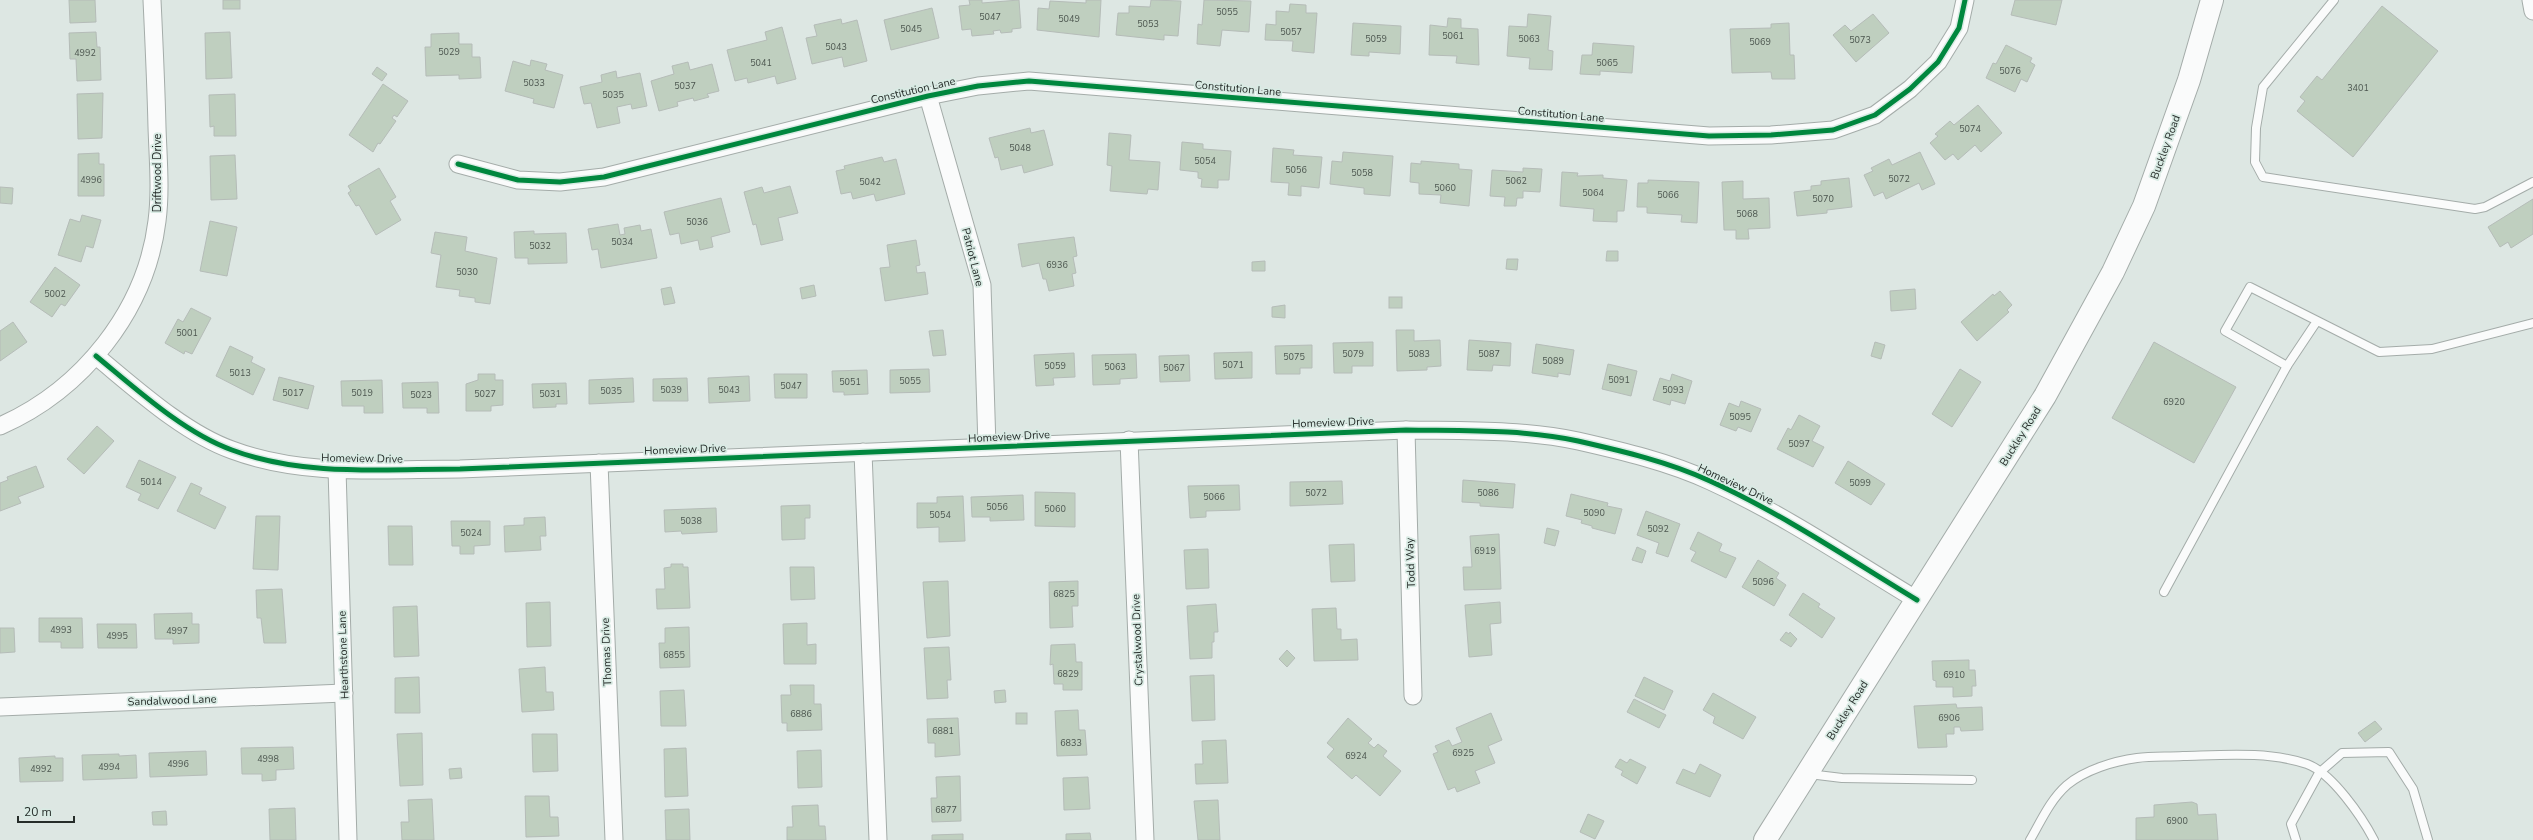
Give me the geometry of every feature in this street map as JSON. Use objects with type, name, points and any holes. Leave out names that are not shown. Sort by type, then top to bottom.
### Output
[{"type":"street","name":"Driftwood Drive","points":[[0,426],[46,401],[74,379],[96,356],[120,325],[145,272],[157,222],[159,190],[152,0]]},
{"type":"street","name":"Constitution Lane","points":[[458,164],[518,180],[560,182],[604,177],[928,96],[978,86],[1029,81],[1709,136],[1771,135],[1833,130],[1874,115],[1910,89],[1938,62],[1959,28],[1965,0]]},
{"type":"street","name":"Buckley Road","points":[[1765,840],[2045,396],[2113,272],[2144,206],[2189,80],[2212,0]]},
{"type":"street","points":[[2531,0],[2533,11]]},
{"type":"street","name":"Patriot Lane","points":[[928,96],[982,285],[986,447]]},
{"type":"street","name":"Homeview Drive","points":[[96,356],[179,422],[231,450],[280,464],[337,470],[460,470],[1129,440],[1406,430],[1524,433],[1577,441],[1655,461],[1709,480],[1780,516],[1917,600]]},
{"type":"street","name":"Todd Way","points":[[1406,430],[1414,696]]},
{"type":"street","name":"Crystalwood Drive","points":[[1129,440],[1144,840]]},
{"type":"street","points":[[863,452],[878,840]]},
{"type":"street","name":"Thomas Drive","points":[[599,463],[614,840]]},
{"type":"street","name":"Hearthstone Lane","points":[[337,470],[348,840]]},
{"type":"street","name":"Sandalwood Lane","points":[[0,707],[344,693]]},
{"type":"lane","points":[[2334,0],[2263,87],[2256,128],[2256,162],[2262,177],[2475,209],[2485,207],[2533,182]]},
{"type":"lane","points":[[2287,366],[2225,332],[2250,287],[2379,352],[2432,349],[2533,323]]},
{"type":"lane","points":[[2164,592],[2287,366],[2317,321]]},
{"type":"lane","points":[[2296,840],[2291,824],[2319,773],[2342,753],[2389,752],[2413,789],[2428,840]]},
{"type":"lane","points":[[2030,840],[2051,802],[2068,784],[2109,765],[2137,758],[2234,754],[2274,758],[2308,764],[2334,784],[2364,819],[2374,840]]},
{"type":"lane","points":[[1806,774],[1842,778],[1972,780]]},
{"type":"building","points":[[69,0],[95,0],[96,22],[70,23]]},
{"type":"building","points":[[223,0],[240,0],[240,9],[223,9]]},
{"type":"building","points":[[969,0],[982,0],[982,3],[1019,0],[1021,28],[1012,29],[1012,32],[1001,33],[1000,30],[993,31],[994,34],[972,36],[971,29],[962,30],[959,6],[970,5]]},
{"type":"building","points":[[1086,0],[1101,0],[1099,37],[1037,30],[1038,8],[1049,9],[1050,1],[1086,3]]},
{"type":"building","points":[[1151,0],[1181,1],[1178,36],[1164,35],[1164,40],[1116,35],[1118,13],[1129,13],[1129,6],[1150,7]]},
{"type":"building","points":[[1204,0],[1251,1],[1249,32],[1222,30],[1220,46],[1197,44],[1198,24],[1202,25]]},
{"type":"building","points":[[2015,0],[2062,0],[2056,25],[2011,15]]},
{"type":"building","points":[[1290,4],[1306,5],[1306,13],[1317,13],[1314,53],[1292,51],[1293,41],[1265,40],[1266,24],[1276,25],[1276,11],[1289,12]]},
{"type":"building","points":[[2382,6],[2438,51],[2353,157],[2297,111],[2305,101],[2300,97],[2317,76],[2322,80]]},
{"type":"building","points":[[932,8],[939,38],[891,50],[884,20]]},
{"type":"building","points":[[1528,14],[1551,16],[1548,50],[1553,51],[1552,70],[1529,69],[1530,58],[1507,56],[1509,26],[1527,27]]},
{"type":"building","points":[[1873,14],[1889,33],[1856,62],[1833,35],[1845,25],[1851,31]]},
{"type":"building","points":[[1448,18],[1461,19],[1461,28],[1478,29],[1479,65],[1456,63],[1457,56],[1429,55],[1430,25],[1447,27]]},
{"type":"building","points":[[841,19],[842,24],[857,20],[867,61],[844,67],[842,57],[812,64],[806,38],[817,36],[814,25]]},
{"type":"building","points":[[1353,23],[1401,26],[1400,54],[1369,52],[1369,56],[1351,55]]},
{"type":"building","points":[[1789,23],[1790,55],[1794,55],[1795,79],[1772,79],[1771,72],[1732,73],[1730,29],[1771,28],[1771,24]]},
{"type":"building","points":[[782,27],[796,79],[777,84],[775,76],[748,83],[747,78],[735,81],[727,50],[767,40],[765,32]]},
{"type":"building","points":[[96,32],[97,47],[100,47],[101,80],[77,81],[76,59],[70,59],[69,33]]},
{"type":"building","points":[[230,32],[232,78],[206,79],[205,33]]},
{"type":"building","points":[[459,33],[459,44],[472,44],[472,57],[480,57],[481,78],[459,79],[459,75],[426,76],[425,47],[431,47],[431,34]]},
{"type":"building","points":[[1593,43],[1634,46],[1632,73],[1600,71],[1600,75],[1580,74],[1582,55],[1592,55]]},
{"type":"building","points":[[2006,45],[2032,58],[2030,62],[2035,65],[2027,82],[2021,79],[2015,92],[1986,78],[1993,63],[1996,64]]},
{"type":"building","points":[[531,60],[547,64],[545,70],[563,75],[554,108],[533,103],[534,99],[505,91],[513,61],[530,66]]},
{"type":"building","points":[[688,62],[690,70],[712,64],[719,91],[707,94],[709,97],[694,101],[693,98],[677,102],[678,106],[659,111],[651,81],[674,74],[672,66]]},
{"type":"building","points":[[377,67],[387,74],[382,81],[372,74]]},
{"type":"building","points":[[616,71],[617,78],[640,73],[647,106],[632,109],[631,104],[617,107],[620,123],[597,128],[591,103],[584,104],[580,87],[602,82],[601,75]]},
{"type":"building","points":[[383,84],[408,101],[397,117],[394,115],[392,118],[396,121],[380,144],[378,143],[373,152],[349,135]]},
{"type":"building","points":[[103,93],[102,138],[78,139],[77,94]]},
{"type":"building","points":[[235,94],[236,136],[214,136],[214,126],[210,127],[209,95]]},
{"type":"building","points":[[1978,105],[2002,133],[1981,152],[1975,145],[1958,160],[1953,154],[1945,160],[1930,143],[1938,136],[1935,134],[1950,121],[1954,125]]},
{"type":"building","points":[[1030,128],[1031,133],[1044,130],[1053,165],[1024,173],[1022,165],[1001,170],[998,157],[995,158],[989,138]]},
{"type":"building","points":[[1109,133],[1131,135],[1129,160],[1160,162],[1158,190],[1148,189],[1147,194],[1110,191],[1112,166],[1107,165]]},
{"type":"building","points":[[1182,142],[1203,144],[1203,149],[1231,151],[1229,180],[1218,180],[1218,188],[1201,187],[1202,179],[1198,178],[1198,172],[1180,170]]},
{"type":"building","points":[[1273,148],[1294,150],[1293,155],[1322,157],[1319,188],[1301,186],[1301,196],[1288,195],[1289,183],[1271,182]]},
{"type":"building","points":[[1343,152],[1393,156],[1390,196],[1364,194],[1364,188],[1330,184],[1332,161],[1342,162]]},
{"type":"building","points":[[1920,152],[1935,184],[1922,190],[1919,183],[1886,199],[1883,192],[1874,196],[1864,175],[1873,171],[1871,168],[1889,159],[1892,165]]},
{"type":"building","points":[[99,153],[99,164],[104,164],[104,196],[78,196],[78,154]]},
{"type":"building","points":[[235,155],[237,199],[211,200],[210,156]]},
{"type":"building","points":[[882,157],[884,162],[896,159],[905,194],[876,201],[874,194],[853,199],[851,192],[841,194],[836,171],[845,169],[844,166]]},
{"type":"building","points":[[1421,161],[1459,164],[1459,169],[1472,170],[1469,206],[1440,203],[1441,195],[1419,194],[1419,183],[1410,182],[1411,163],[1421,164]]},
{"type":"building","points":[[379,168],[396,197],[390,201],[401,220],[376,235],[359,205],[356,206],[348,193],[351,191],[348,186]]},
{"type":"building","points":[[1523,168],[1542,169],[1540,192],[1523,191],[1523,198],[1517,198],[1516,206],[1504,206],[1505,197],[1490,196],[1492,170],[1523,172]]},
{"type":"building","points":[[1562,172],[1578,173],[1577,176],[1603,175],[1603,178],[1627,180],[1624,211],[1617,211],[1617,222],[1593,221],[1594,209],[1560,206]]},
{"type":"building","points":[[1849,178],[1852,207],[1827,210],[1827,213],[1797,216],[1794,192],[1811,190],[1811,186],[1821,185],[1821,181]]},
{"type":"building","points":[[1648,180],[1699,182],[1697,223],[1681,222],[1682,215],[1647,213],[1647,207],[1637,207],[1638,183],[1648,183]]},
{"type":"building","points":[[1743,181],[1743,199],[1769,198],[1770,228],[1748,229],[1749,239],[1736,239],[1736,230],[1724,230],[1722,182]]},
{"type":"building","points":[[790,186],[798,213],[778,218],[783,240],[761,245],[756,224],[753,225],[744,192],[762,187],[764,193]]},
{"type":"building","points":[[0,187],[13,188],[12,204],[0,203]]},
{"type":"building","points":[[721,198],[730,232],[711,237],[713,247],[700,250],[698,240],[681,244],[679,233],[670,235],[664,212]]},
{"type":"building","points":[[2533,199],[2533,234],[2511,248],[2508,242],[2500,247],[2488,227]]},
{"type":"building","points":[[82,215],[101,220],[93,248],[86,246],[81,262],[58,255],[70,219],[80,222]]},
{"type":"building","points":[[210,221],[237,227],[227,276],[200,271]]},
{"type":"building","points":[[618,224],[620,235],[625,234],[624,228],[640,225],[641,231],[651,229],[657,258],[601,268],[598,249],[592,250],[588,229]]},
{"type":"building","points":[[534,231],[534,234],[566,233],[567,263],[528,264],[528,258],[515,258],[514,232]]},
{"type":"building","points":[[435,232],[467,237],[465,251],[497,258],[490,304],[475,302],[475,298],[459,296],[460,290],[436,287],[441,255],[431,253]]},
{"type":"building","points":[[1074,237],[1077,256],[1073,257],[1076,273],[1072,274],[1074,286],[1049,291],[1046,279],[1043,279],[1039,263],[1022,267],[1018,244]]},
{"type":"building","points":[[916,240],[920,265],[916,266],[917,273],[925,272],[928,294],[885,301],[880,268],[890,267],[887,245]]},
{"type":"building","points":[[1607,251],[1618,251],[1618,261],[1606,261]]},
{"type":"building","points":[[1507,259],[1518,259],[1517,270],[1506,269]]},
{"type":"building","points":[[1265,261],[1265,271],[1252,271],[1252,262]]},
{"type":"building","points":[[55,267],[80,285],[65,306],[61,304],[52,317],[30,302]]},
{"type":"building","points":[[814,285],[816,296],[802,299],[800,288]]},
{"type":"building","points":[[671,287],[675,303],[664,305],[661,289]]},
{"type":"building","points":[[1915,289],[1916,309],[1891,311],[1890,291]]},
{"type":"building","points":[[2000,291],[2012,305],[2007,310],[2009,312],[1977,341],[1961,322],[1993,294],[1994,296]]},
{"type":"building","points":[[1389,297],[1402,297],[1402,308],[1389,308]]},
{"type":"building","points":[[1285,305],[1285,318],[1272,317],[1272,307]]},
{"type":"building","points":[[191,308],[211,318],[192,354],[185,351],[184,354],[165,343],[178,319],[183,322]]},
{"type":"building","points":[[13,322],[27,342],[0,361],[0,331]]},
{"type":"building","points":[[943,330],[946,355],[933,356],[929,331]]},
{"type":"building","points":[[1396,330],[1414,330],[1414,341],[1440,340],[1441,366],[1427,367],[1427,370],[1397,371]]},
{"type":"building","points":[[1469,340],[1511,343],[1510,366],[1493,365],[1492,371],[1467,370]]},
{"type":"building","points":[[1373,342],[1373,366],[1352,366],[1352,373],[1334,373],[1333,343]]},
{"type":"building","points":[[1875,342],[1885,345],[1881,359],[1871,356]]},
{"type":"building","points":[[2154,342],[2236,387],[2194,463],[2112,418]]},
{"type":"building","points":[[1536,344],[1574,350],[1570,375],[1558,373],[1558,377],[1532,373]]},
{"type":"building","points":[[1312,345],[1312,368],[1300,368],[1300,374],[1276,374],[1275,346]]},
{"type":"building","points":[[230,346],[253,357],[251,362],[265,369],[253,395],[216,376]]},
{"type":"building","points":[[1252,352],[1252,378],[1215,379],[1214,353]]},
{"type":"building","points":[[1074,353],[1075,377],[1053,378],[1054,385],[1036,386],[1034,355]]},
{"type":"building","points":[[1136,354],[1137,378],[1120,379],[1120,384],[1093,385],[1092,355]]},
{"type":"building","points":[[1189,355],[1190,381],[1160,382],[1159,356]]},
{"type":"building","points":[[1608,364],[1637,371],[1631,396],[1602,389]]},
{"type":"building","points":[[929,369],[930,392],[890,393],[890,370]]},
{"type":"building","points":[[1960,369],[1981,382],[1952,427],[1932,414]]},
{"type":"building","points":[[867,370],[868,394],[844,395],[844,392],[833,392],[832,371]]},
{"type":"building","points":[[478,374],[495,374],[495,380],[503,380],[503,405],[491,406],[491,411],[466,411],[466,384],[478,380]]},
{"type":"building","points":[[774,374],[807,374],[807,398],[775,398]]},
{"type":"building","points":[[1672,374],[1692,381],[1685,404],[1671,400],[1670,405],[1653,400],[1660,378],[1670,381]]},
{"type":"building","points":[[749,376],[750,401],[709,403],[708,378]]},
{"type":"building","points":[[279,377],[314,386],[308,409],[273,400]]},
{"type":"building","points":[[633,378],[634,402],[589,404],[589,380]]},
{"type":"building","points":[[687,378],[688,401],[653,401],[653,379]]},
{"type":"building","points":[[382,380],[383,413],[364,413],[364,406],[342,406],[341,381]]},
{"type":"building","points":[[438,382],[439,413],[427,413],[427,408],[403,408],[402,383]]},
{"type":"building","points":[[566,383],[567,404],[556,404],[556,407],[533,408],[532,384]]},
{"type":"building","points":[[1741,401],[1761,409],[1751,432],[1738,427],[1736,431],[1720,425],[1729,403],[1739,407]]},
{"type":"building","points":[[1799,415],[1820,426],[1812,441],[1824,447],[1813,467],[1777,449],[1788,428],[1791,430]]},
{"type":"building","points":[[97,426],[114,441],[84,474],[67,459]]},
{"type":"building","points":[[139,460],[176,477],[158,509],[138,500],[141,494],[126,487]]},
{"type":"building","points":[[1848,461],[1885,484],[1871,505],[1835,483]]},
{"type":"building","points":[[36,466],[44,487],[18,497],[21,503],[0,511],[0,483],[8,480],[7,477]]},
{"type":"building","points":[[1463,480],[1515,484],[1513,508],[1480,506],[1480,503],[1462,502]]},
{"type":"building","points":[[1342,481],[1343,504],[1290,506],[1290,482]]},
{"type":"building","points":[[191,483],[202,488],[199,494],[226,507],[215,529],[177,511]]},
{"type":"building","points":[[1239,485],[1240,510],[1206,511],[1206,517],[1190,518],[1188,486]]},
{"type":"building","points":[[1035,492],[1075,493],[1075,527],[1035,526]]},
{"type":"building","points":[[1571,494],[1608,503],[1607,506],[1622,509],[1615,534],[1592,528],[1592,526],[1581,523],[1582,520],[1566,516]]},
{"type":"building","points":[[1023,495],[1024,520],[990,521],[990,517],[972,517],[971,497]]},
{"type":"building","points":[[963,496],[965,541],[939,542],[939,527],[917,528],[917,503],[937,503],[937,497]]},
{"type":"building","points":[[810,505],[810,518],[805,518],[805,539],[782,540],[781,506]]},
{"type":"building","points":[[716,508],[717,532],[682,534],[681,531],[665,532],[664,510]]},
{"type":"building","points":[[1646,511],[1680,524],[1668,557],[1656,553],[1659,543],[1637,535]]},
{"type":"building","points":[[256,516],[280,516],[278,570],[253,569]]},
{"type":"building","points":[[545,517],[546,536],[540,536],[541,550],[505,552],[504,526],[524,525],[524,518]]},
{"type":"building","points":[[451,521],[490,521],[490,545],[474,546],[474,554],[460,554],[460,546],[452,546]]},
{"type":"building","points":[[388,526],[412,526],[413,565],[389,565]]},
{"type":"building","points":[[1547,528],[1559,531],[1555,546],[1544,543]]},
{"type":"building","points":[[1698,532],[1722,544],[1719,551],[1736,558],[1726,578],[1691,561],[1696,552],[1690,549]]},
{"type":"building","points":[[1499,534],[1501,589],[1464,590],[1463,567],[1472,567],[1470,536]]},
{"type":"building","points":[[1354,544],[1355,581],[1331,582],[1329,545]]},
{"type":"building","points":[[1637,547],[1646,551],[1642,563],[1632,560]]},
{"type":"building","points":[[1208,549],[1209,588],[1186,589],[1184,550]]},
{"type":"building","points":[[1758,560],[1779,573],[1776,578],[1786,585],[1774,606],[1742,587]]},
{"type":"building","points":[[671,564],[683,564],[683,567],[688,567],[690,608],[657,609],[656,589],[665,589],[664,568],[671,567]]},
{"type":"building","points":[[790,567],[814,567],[815,599],[791,600]]},
{"type":"building","points":[[948,581],[950,636],[927,638],[923,582]]},
{"type":"building","points":[[1078,581],[1078,606],[1072,606],[1073,627],[1050,628],[1049,582]]},
{"type":"building","points":[[282,589],[286,643],[264,643],[261,618],[257,618],[256,590]]},
{"type":"building","points":[[1803,593],[1820,604],[1818,607],[1835,618],[1822,638],[1789,615]]},
{"type":"building","points":[[550,602],[551,646],[527,647],[526,603]]},
{"type":"building","points":[[1500,602],[1501,623],[1490,624],[1492,655],[1469,657],[1465,605]]},
{"type":"building","points":[[1216,604],[1218,632],[1214,632],[1214,642],[1212,642],[1212,658],[1190,659],[1187,606]]},
{"type":"building","points":[[417,606],[419,656],[394,657],[393,607]]},
{"type":"building","points":[[1336,608],[1337,629],[1341,629],[1341,640],[1357,639],[1358,660],[1314,661],[1312,609]]},
{"type":"building","points":[[192,613],[192,624],[199,624],[199,643],[173,644],[173,639],[155,639],[154,614]]},
{"type":"building","points":[[39,618],[82,618],[83,648],[61,648],[61,642],[39,642]]},
{"type":"building","points":[[807,623],[807,645],[816,644],[816,664],[784,664],[783,624]]},
{"type":"building","points":[[97,624],[136,624],[137,648],[98,648]]},
{"type":"building","points":[[689,627],[690,667],[660,668],[659,643],[665,643],[665,628]]},
{"type":"building","points":[[0,628],[14,628],[15,652],[0,653]]},
{"type":"building","points":[[1786,632],[1789,634],[1790,632],[1797,639],[1791,647],[1780,640]]},
{"type":"building","points":[[1075,644],[1076,662],[1082,662],[1082,690],[1063,690],[1063,684],[1054,684],[1053,664],[1050,665],[1051,645]]},
{"type":"building","points":[[949,647],[951,680],[947,680],[948,698],[927,699],[924,648]]},
{"type":"building","points":[[1287,650],[1295,658],[1287,667],[1279,659]]},
{"type":"building","points":[[1969,660],[1969,670],[1975,670],[1976,686],[1972,686],[1972,696],[1953,697],[1953,687],[1936,687],[1936,681],[1933,680],[1932,661]]},
{"type":"building","points":[[545,667],[546,692],[553,692],[554,710],[522,712],[519,669]]},
{"type":"building","points":[[1214,675],[1215,720],[1192,721],[1190,676]]},
{"type":"building","points":[[419,677],[420,713],[395,713],[395,678]]},
{"type":"building","points":[[1644,677],[1673,691],[1664,710],[1635,696]]},
{"type":"building","points":[[790,685],[814,685],[814,704],[821,704],[822,730],[787,731],[787,723],[782,723],[781,695],[791,695]]},
{"type":"building","points":[[684,690],[686,726],[661,726],[660,691]]},
{"type":"building","points":[[1005,690],[1006,702],[995,703],[994,691]]},
{"type":"building","points":[[1713,693],[1756,717],[1743,739],[1713,723],[1715,717],[1703,710]]},
{"type":"building","points":[[1634,699],[1666,715],[1659,728],[1627,712]]},
{"type":"building","points":[[1956,704],[1957,708],[1982,707],[1983,730],[1961,731],[1960,727],[1954,727],[1954,734],[1946,734],[1947,747],[1918,748],[1914,706]]},
{"type":"building","points":[[1078,710],[1079,730],[1085,730],[1087,755],[1057,756],[1055,711]]},
{"type":"building","points":[[1016,713],[1027,713],[1027,724],[1016,724]]},
{"type":"building","points":[[1491,713],[1502,740],[1488,746],[1495,763],[1475,771],[1480,783],[1457,792],[1455,787],[1448,790],[1433,754],[1438,752],[1435,746],[1449,740],[1452,746],[1462,742],[1456,728]]},
{"type":"building","points":[[958,718],[960,755],[935,757],[935,743],[928,743],[927,719]]},
{"type":"building","points":[[1348,718],[1372,739],[1368,743],[1374,748],[1378,744],[1387,751],[1383,756],[1401,771],[1380,796],[1356,775],[1352,779],[1327,757],[1334,749],[1327,743]]},
{"type":"building","points":[[2375,721],[2382,729],[2365,742],[2358,733]]},
{"type":"building","points":[[422,733],[423,785],[400,786],[397,734]]},
{"type":"building","points":[[532,734],[557,734],[558,771],[533,772]]},
{"type":"building","points":[[1226,740],[1228,783],[1196,784],[1195,764],[1203,764],[1202,741]]},
{"type":"building","points":[[293,747],[294,769],[276,770],[276,780],[262,781],[262,774],[242,774],[241,748]]},
{"type":"building","points":[[686,748],[688,796],[665,797],[664,749]]},
{"type":"building","points":[[821,750],[822,787],[798,788],[797,751]]},
{"type":"building","points":[[206,751],[207,775],[150,777],[149,753]]},
{"type":"building","points":[[119,754],[119,756],[136,755],[137,778],[83,780],[82,755]]},
{"type":"building","points":[[55,756],[55,758],[63,758],[63,781],[20,782],[19,758]]},
{"type":"building","points":[[1620,759],[1627,763],[1630,759],[1646,767],[1637,784],[1621,775],[1623,771],[1615,767]]},
{"type":"building","points":[[1700,764],[1721,775],[1710,797],[1676,783],[1683,769],[1695,774]]},
{"type":"building","points":[[461,768],[462,778],[450,779],[449,769]]},
{"type":"building","points":[[960,776],[961,821],[932,822],[931,798],[937,798],[936,777]]},
{"type":"building","points":[[1088,777],[1090,809],[1064,810],[1063,778]]},
{"type":"building","points":[[525,796],[549,796],[550,817],[558,817],[559,836],[526,837]]},
{"type":"building","points":[[432,799],[434,840],[402,840],[401,822],[409,822],[408,800]]},
{"type":"building","points":[[1218,800],[1220,840],[1198,840],[1194,801]]},
{"type":"building","points":[[2192,802],[2197,804],[2198,815],[2216,814],[2218,840],[2136,840],[2136,818],[2154,817],[2154,805]]},
{"type":"building","points":[[818,805],[819,826],[825,826],[826,840],[787,840],[787,827],[793,827],[792,806]]},
{"type":"building","points":[[295,808],[296,840],[270,840],[269,809]]},
{"type":"building","points":[[689,809],[690,840],[666,840],[665,810]]},
{"type":"building","points":[[166,811],[167,825],[153,825],[152,812]]},
{"type":"building","points":[[1588,814],[1604,821],[1595,839],[1580,832]]},
{"type":"building","points":[[1090,833],[1091,840],[1066,840],[1066,834]]},
{"type":"building","points":[[963,834],[963,840],[932,840],[932,835]]},
{"type":"cycle path","points":[[458,164],[518,180],[560,182],[604,177],[928,96],[978,86],[1029,81],[1709,136],[1771,135],[1833,130],[1875,115],[1910,89],[1938,62],[1959,28],[1965,0]]},
{"type":"cycle path","points":[[96,356],[161,409],[196,433],[214,442],[259,459],[316,468],[345,470],[460,469],[1406,430],[1492,431],[1536,434],[1578,441],[1628,453],[1694,474],[1737,494],[1790,522],[1917,600]]}]
